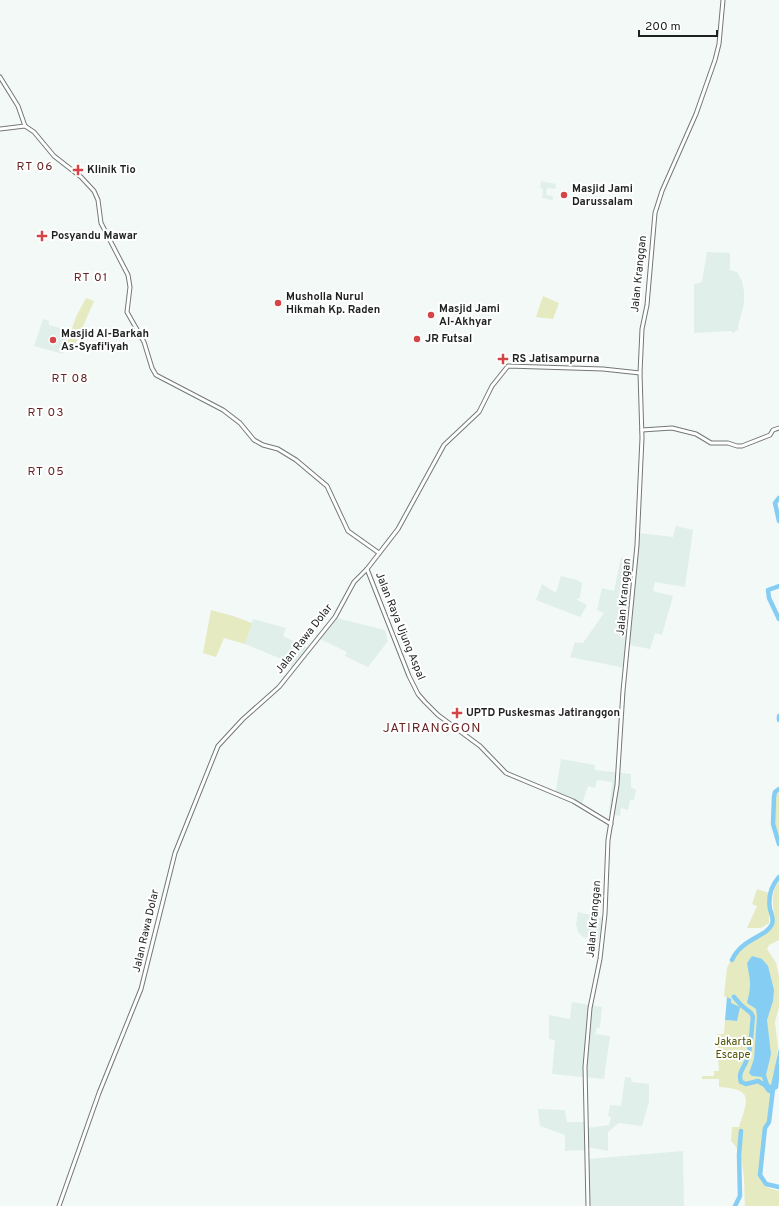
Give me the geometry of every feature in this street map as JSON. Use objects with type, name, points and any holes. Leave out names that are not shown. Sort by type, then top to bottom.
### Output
[{"type":"street","name":"Jalan Kranggan","points":[[588,1206],[584,1067],[590,1008],[599,966],[605,914],[608,845],[617,785],[637,545],[642,430],[640,373],[642,329],[647,305],[655,213],[662,191],[696,114],[715,60],[719,44],[723,0]]},
{"type":"street","points":[[0,77],[18,106],[25,126],[34,132],[54,156],[81,177],[94,191],[98,200],[100,221],[128,275],[130,287],[127,312],[144,342],[152,368],[156,375],[223,410],[240,423],[254,440],[262,445],[278,449],[296,460],[327,486],[348,531],[379,553]]},
{"type":"street","points":[[0,129],[25,126]]},
{"type":"street","name":"Jalan Rawa Dolar","points":[[59,1206],[110,1066],[143,983],[175,853],[218,746],[243,719],[279,687],[336,617],[354,582],[379,553],[405,518],[444,445],[479,412],[492,386],[508,366],[603,369],[640,373]]},
{"type":"street","points":[[642,430],[672,428],[696,434],[711,443],[728,443],[737,446],[770,436],[773,430],[779,428]]},
{"type":"street","name":"Jalan Raya Ujung Aspal","points":[[367,568],[409,676],[418,694],[425,702],[438,715],[480,746],[506,773],[573,801],[611,824]]},
{"type":"shaded area","points":[[541,181],[556,184],[555,189],[547,188],[546,195],[553,196],[553,200],[542,198],[543,189],[540,188]]},
{"type":"shaded area","points":[[707,252],[730,253],[730,270],[737,272],[742,281],[744,304],[738,326],[739,329],[733,333],[731,331],[694,333],[694,284],[702,282]]},
{"type":"shaded area","points":[[43,319],[49,321],[49,325],[69,330],[63,354],[34,346]]},
{"type":"shaded area","points":[[676,526],[693,530],[685,587],[655,582],[653,591],[673,596],[662,635],[655,633],[650,649],[629,645],[625,668],[570,657],[575,642],[583,643],[604,613],[597,610],[602,588],[614,591],[621,558],[636,560],[639,533],[673,537]]},
{"type":"shaded area","points":[[561,576],[577,580],[582,583],[580,598],[576,599],[587,605],[580,617],[536,600],[542,584],[556,593]]},
{"type":"shaded area","points":[[337,618],[385,630],[388,641],[368,667],[345,656],[347,652],[320,639]]},
{"type":"shaded area","points":[[253,619],[286,628],[283,636],[308,648],[292,667],[279,658],[245,644]]},
{"type":"shaded area","points":[[561,759],[595,765],[595,770],[631,774],[631,787],[636,790],[634,800],[630,800],[628,810],[621,808],[620,816],[609,814],[612,782],[597,780],[595,788],[588,786],[581,807],[555,796]]},
{"type":"shaded area","points":[[578,912],[602,918],[600,940],[583,937],[578,932],[576,924]]},
{"type":"shaded area","points":[[572,1002],[602,1007],[600,1028],[597,1028],[595,1034],[610,1036],[604,1079],[552,1074],[555,1040],[549,1039],[549,1015],[570,1019]]},
{"type":"shaded area","points":[[625,1077],[631,1078],[632,1082],[649,1084],[649,1102],[642,1126],[619,1123],[608,1132],[608,1151],[588,1147],[588,1150],[565,1151],[565,1135],[540,1126],[538,1109],[565,1110],[567,1122],[587,1122],[587,1128],[609,1125],[611,1117],[608,1116],[610,1105],[621,1106]]},
{"type":"shaded area","points":[[683,1151],[684,1206],[589,1206],[588,1159]]},
{"type":"green space","points":[[543,296],[559,303],[553,319],[536,317]]},
{"type":"green space","points":[[86,298],[94,301],[74,347],[66,346],[76,317]]},
{"type":"green space","points":[[211,610],[252,623],[245,644],[224,638],[216,657],[203,653]]},
{"type":"green space","points":[[779,791],[779,842],[774,826],[775,797]]},
{"type":"green space","name":"Jakarta Escape","points":[[779,882],[779,940],[769,945],[767,949],[776,963],[779,977],[779,1007],[775,1022],[778,1048],[759,1175],[764,1185],[779,1191],[779,1206],[745,1206],[742,1162],[736,1147],[731,1141],[732,1127],[739,1127],[745,1109],[746,1097],[738,1090],[719,1087],[719,1079],[702,1079],[702,1076],[714,1076],[714,1071],[719,1071],[717,1034],[724,1034],[725,1020],[737,1021],[731,999],[724,996],[727,968],[731,960],[734,960],[737,953],[742,948],[763,935],[772,926],[774,915],[773,898],[775,887]]},
{"type":"green space","points":[[757,889],[769,893],[769,923],[761,928],[747,928],[757,906],[752,904]]},
{"type":"water","points":[[752,956],[762,959],[768,966],[774,990],[773,1001],[767,1020],[771,1054],[766,1075],[769,1084],[771,1085],[779,1048],[779,1062],[773,1102],[771,1102],[771,1094],[767,1092],[763,1086],[764,1084],[762,1077],[752,1076],[749,1073],[754,1059],[757,1016],[756,1009],[747,1003],[750,991],[750,982],[747,963]]},
{"type":"water","points":[[727,997],[731,999],[731,1003],[740,1007],[737,1021],[725,1020]]},
{"type":"waterway","points":[[779,498],[775,503],[779,521]]},
{"type":"waterway","points":[[779,586],[768,590],[769,598],[779,619]]},
{"type":"waterway","points":[[779,789],[775,792],[774,797],[773,824],[779,844]]},
{"type":"waterway","points":[[732,960],[742,947],[765,932],[772,924],[773,918],[769,905],[770,896],[772,888],[779,877]]},
{"type":"waterway","points":[[734,997],[751,1013],[753,1017],[748,1057],[740,1074],[741,1082],[746,1084],[758,1081],[768,1087]]},
{"type":"waterway","points":[[778,1066],[776,1087],[773,1089],[769,1122],[765,1128],[760,1175],[766,1184],[779,1187]]},
{"type":"waterway","points":[[735,1206],[740,1196],[739,1155],[741,1131]]},
{"type":"place","name":"Klinik Tio","points":[[78,170]]},
{"type":"place","name":"Masjid Jami Darussalam","points":[[564,195]]},
{"type":"place","name":"Posyandu Mawar","points":[[42,236]]},
{"type":"place","name":"Musholla Nurul Hikmah Kp. Raden","points":[[278,303]]},
{"type":"place","name":"Masjid Jami Al-Akhyar","points":[[431,315]]},
{"type":"place","name":"JR Futsal","points":[[417,339]]},
{"type":"place","name":"Masjid Al-Barkah As-Syafi'iyah","points":[[53,340]]},
{"type":"place","name":"RS Jatisampurna","points":[[503,359]]},
{"type":"place","name":"UPTD Puskesmas Jatiranggon","points":[[457,713]]},
{"type":"district","name":"RT 06","points":[[35,167]]},
{"type":"district","name":"RT 01","points":[[91,278]]},
{"type":"district","name":"RT 08","points":[[70,379]]},
{"type":"district","name":"RT 03","points":[[46,413]]},
{"type":"district","name":"RT 05","points":[[46,472]]},
{"type":"district","name":"JATIRANGGON","points":[[432,729]]}]
